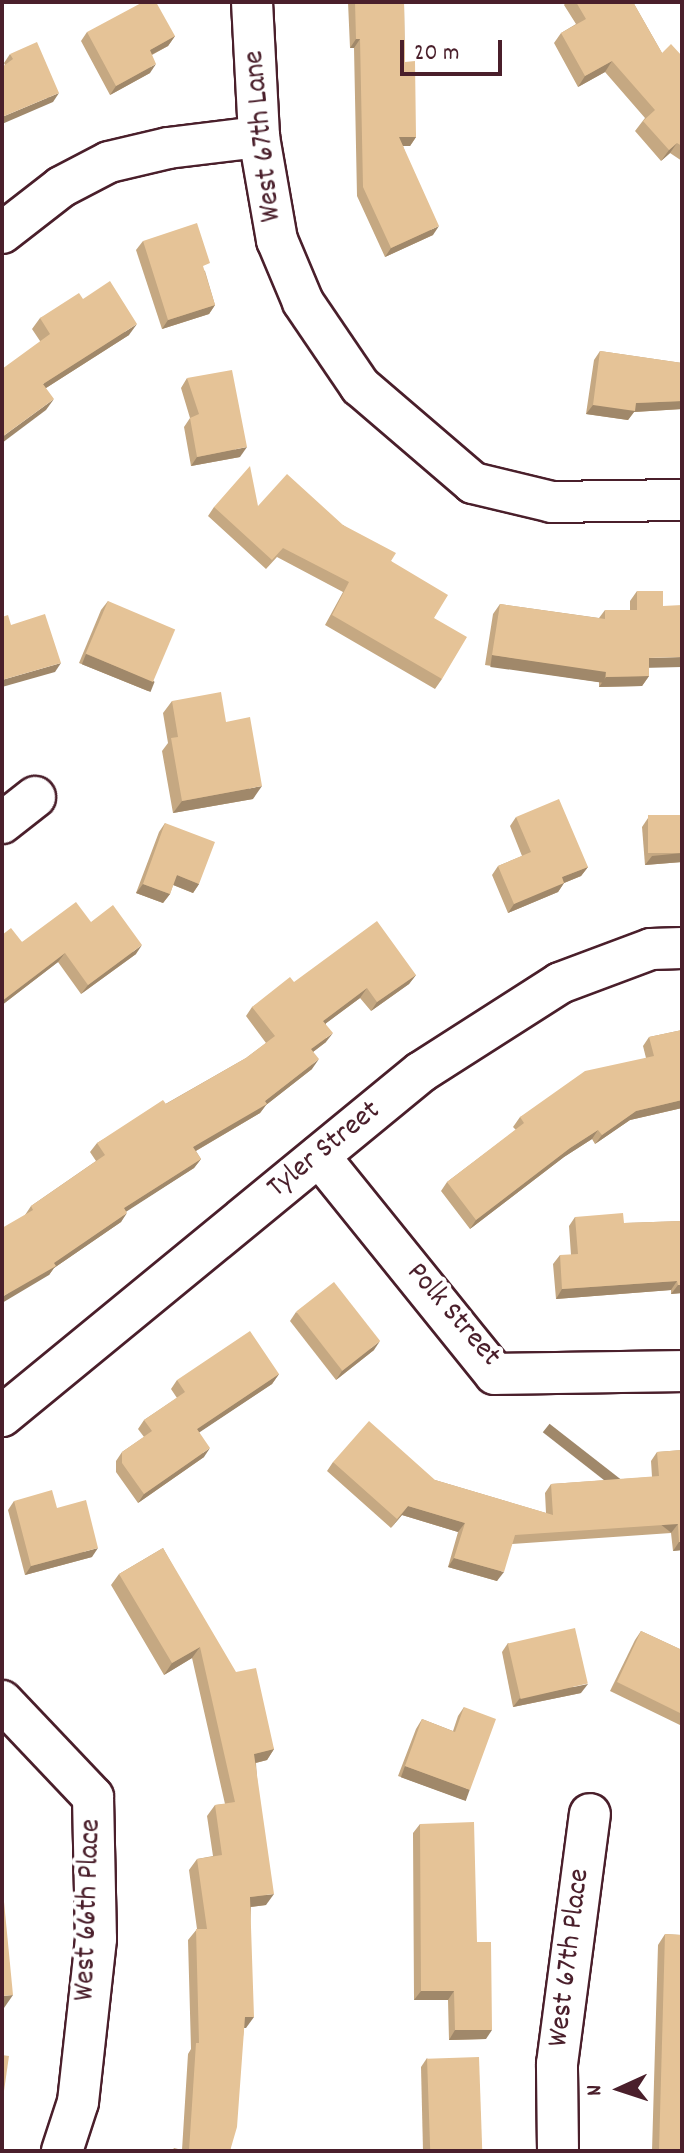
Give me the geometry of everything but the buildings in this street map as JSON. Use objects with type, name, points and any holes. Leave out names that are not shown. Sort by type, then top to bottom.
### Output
[{"type":"street","name":"West 67th Lane","points":[[252,2],[259,137],[277,240],[303,302],[360,386],[473,483],[552,502],[682,500]]},
{"type":"street","points":[[2,233],[61,187],[109,162],[168,148],[259,137]]},
{"type":"street","points":[[2,823],[35,797]]},
{"type":"street","name":"Tyler Street","points":[[2,1416],[421,1072],[560,983],[651,949],[682,948]]},
{"type":"street","name":"Polk Street","points":[[319,1156],[495,1374],[682,1371]]},
{"type":"street","name":"West 66th Place","points":[[2,1701],[93,1797],[96,1939],[78,2102],[62,2151]]},
{"type":"street","name":"West 67th Place","points":[[558,2151],[557,2064],[590,1814]]}]
